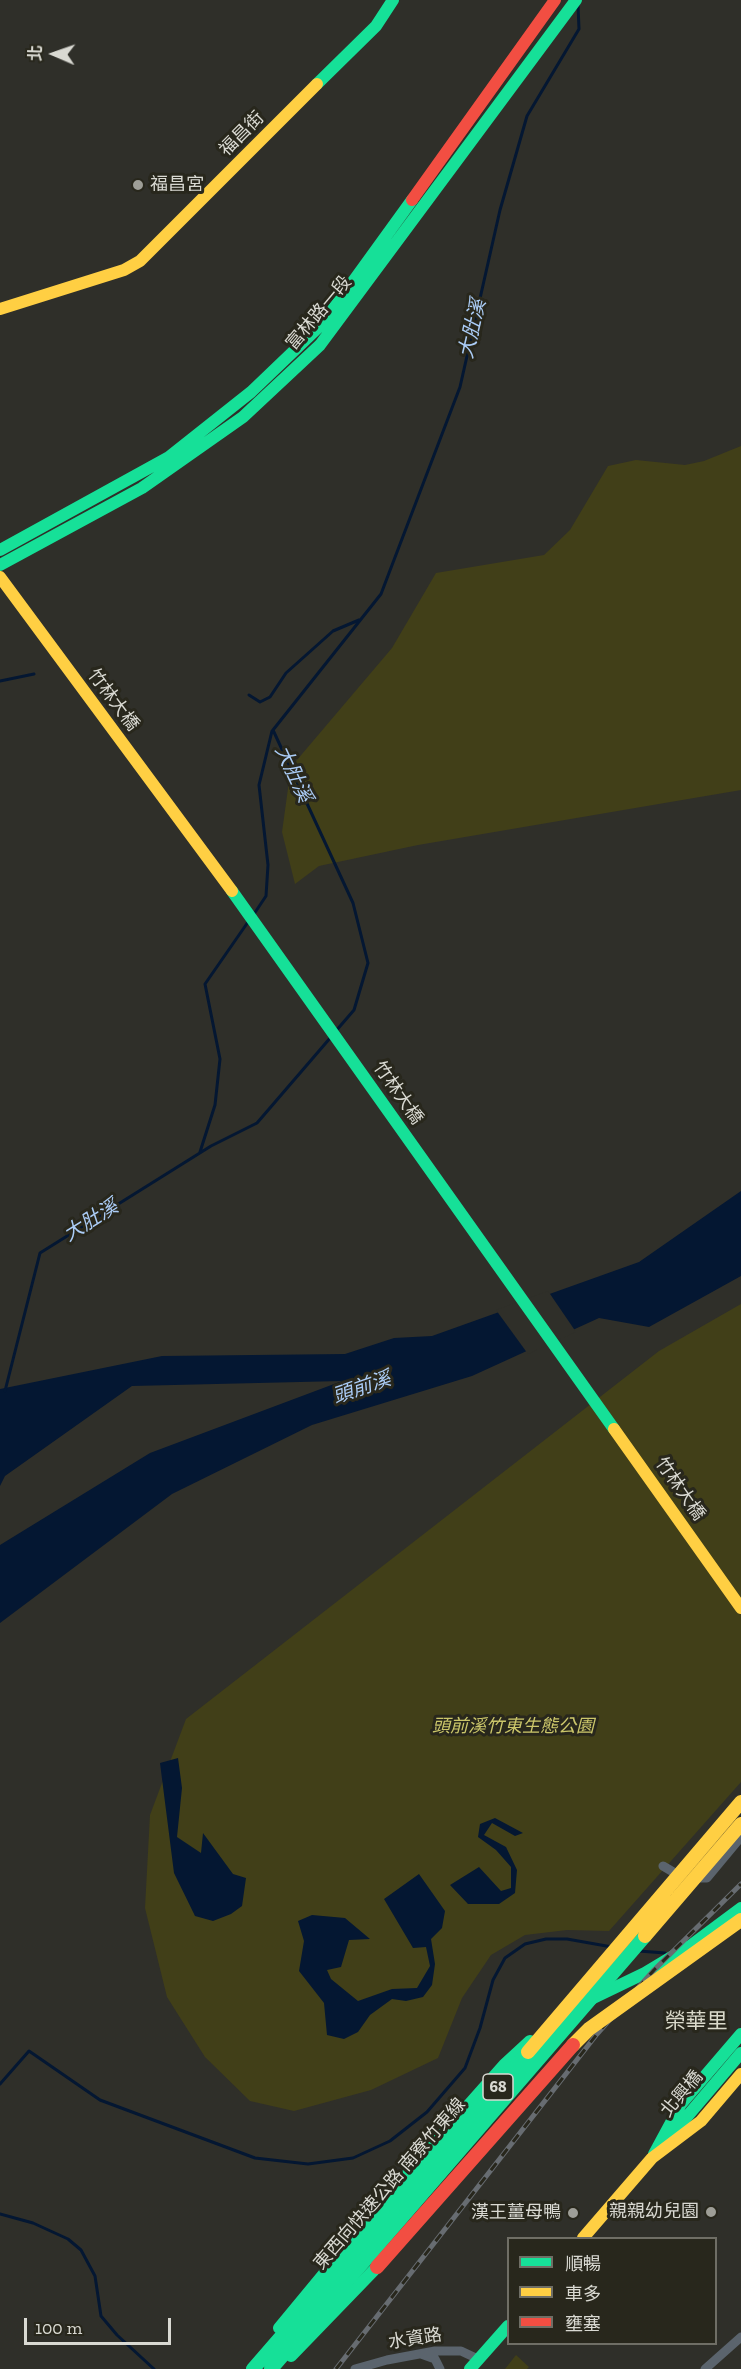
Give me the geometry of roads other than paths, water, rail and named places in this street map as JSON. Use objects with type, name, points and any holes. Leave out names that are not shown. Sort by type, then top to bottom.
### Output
[{"type":"main road","name":"福昌街","points":[[0,309],[124,270],[140,261],[376,26],[393,0]]},
{"type":"main road","name":"富林路一段","points":[[0,550],[170,456],[251,392],[323,323],[432,175],[555,0]]},
{"type":"main road","name":"富林路一段","points":[[0,564],[142,488],[243,417],[320,345],[390,254],[571,2]]},
{"type":"main road","name":"竹林大橋","points":[[0,577],[224,880],[741,1608]]},
{"type":"main road","name":"東西向快速公路 南寮竹東線","points":[[251,2369],[399,2203],[741,1802]]},
{"type":"main road","name":"東西向快速公路 南寮竹東線","points":[[271,2369],[741,1824]]},
{"type":"main road","points":[[251,2369],[389,2195],[504,2065],[538,2034],[569,2011],[690,1946],[741,1908]]},
{"type":"main road","points":[[277,2369],[377,2266],[589,2029],[741,1920]]},
{"type":"main road","points":[[652,2158],[681,2104],[741,2034]]},
{"type":"main road","name":"北興橋","points":[[652,2158],[741,2053]]},
{"type":"main road","points":[[584,2237],[652,2158],[701,2121],[741,2074]]},
{"type":"main road","points":[[474,2364],[507,2327]]},
{"type":"street","points":[[663,1866],[683,1877],[706,1878],[741,1837]]},
{"type":"street","points":[[705,2369],[741,2337]]},
{"type":"street","name":"水資路","points":[[355,2369],[419,2353],[461,2351],[474,2364]]},
{"type":"street","points":[[419,2353],[435,2360],[440,2369]]},
{"type":"water","name":"頭前溪","points":[[741,1191],[741,1276],[649,1327],[599,1318],[472,1376],[312,1425],[172,1494],[0,1623],[0,1545],[150,1453],[342,1381],[132,1386],[5,1476],[0,1486],[0,1389],[162,1356],[345,1354],[394,1338],[432,1336],[639,1262]]},
{"type":"water","points":[[178,1758],[182,1788],[177,1837],[201,1853],[203,1833],[233,1874],[246,1878],[242,1906],[231,1914],[213,1921],[195,1916],[174,1873],[160,1763]]},
{"type":"water","points":[[495,1818],[523,1833],[515,1836],[492,1823],[484,1835],[506,1847],[517,1870],[515,1893],[499,1904],[468,1904],[450,1885],[479,1867],[501,1891],[511,1888],[511,1867],[496,1850],[478,1837],[480,1824]]},
{"type":"water","points":[[419,1874],[445,1911],[442,1928],[431,1939],[435,1964],[432,1985],[423,1997],[406,2001],[392,1999],[370,2015],[358,2032],[344,2039],[327,2035],[324,2003],[299,1971],[304,1941],[298,1921],[312,1915],[345,1918],[370,1939],[349,1940],[341,1967],[327,1970],[331,1979],[358,2001],[392,1989],[417,1988],[430,1966],[426,1947],[413,1948],[384,1899]]},
{"type":"waterway","name":"大肚溪","points":[[335,1032],[354,1010],[368,963],[353,903],[273,730],[381,594],[460,387],[500,210],[527,116],[579,29],[578,5]]},
{"type":"waterway","points":[[249,695],[260,702],[270,697],[286,673],[333,631],[359,620]]},
{"type":"waterway","points":[[0,681],[34,674]]},
{"type":"waterway","points":[[254,914],[266,896],[268,865],[259,785],[272,731]]},
{"type":"waterway","points":[[200,1152],[215,1105],[220,1059],[205,984],[248,922]]},
{"type":"waterway","name":"大肚溪","points":[[5,1391],[40,1253],[211,1146],[257,1123],[331,1037]]},
{"type":"waterway","points":[[0,2084],[29,2051],[100,2100],[255,2158],[308,2164],[353,2158],[390,2141],[427,2112],[465,2068],[480,2028],[493,1980],[505,1958],[525,1944],[546,1939],[567,1939],[612,1947]]},
{"type":"waterway","points":[[639,1951],[665,1953]]},
{"type":"waterway","points":[[0,2214],[33,2223],[68,2239],[81,2250],[95,2276],[101,2316],[117,2335],[154,2369]]},
{"type":"railway","points":[[336,2369],[597,2034],[654,1970],[741,1884]]},
{"type":"place","name":"福昌宮","points":[[138,185]]},
{"type":"place","name":"親親幼兒園","points":[[711,2212]]},
{"type":"place","name":"漢王薑母鴨","points":[[573,2213]]},
{"type":"district","name":"榮華里","points":[[696,2022]]},
{"type":"park label","name":"頭前溪竹東生態公園","points":[[513,1727]]}]
